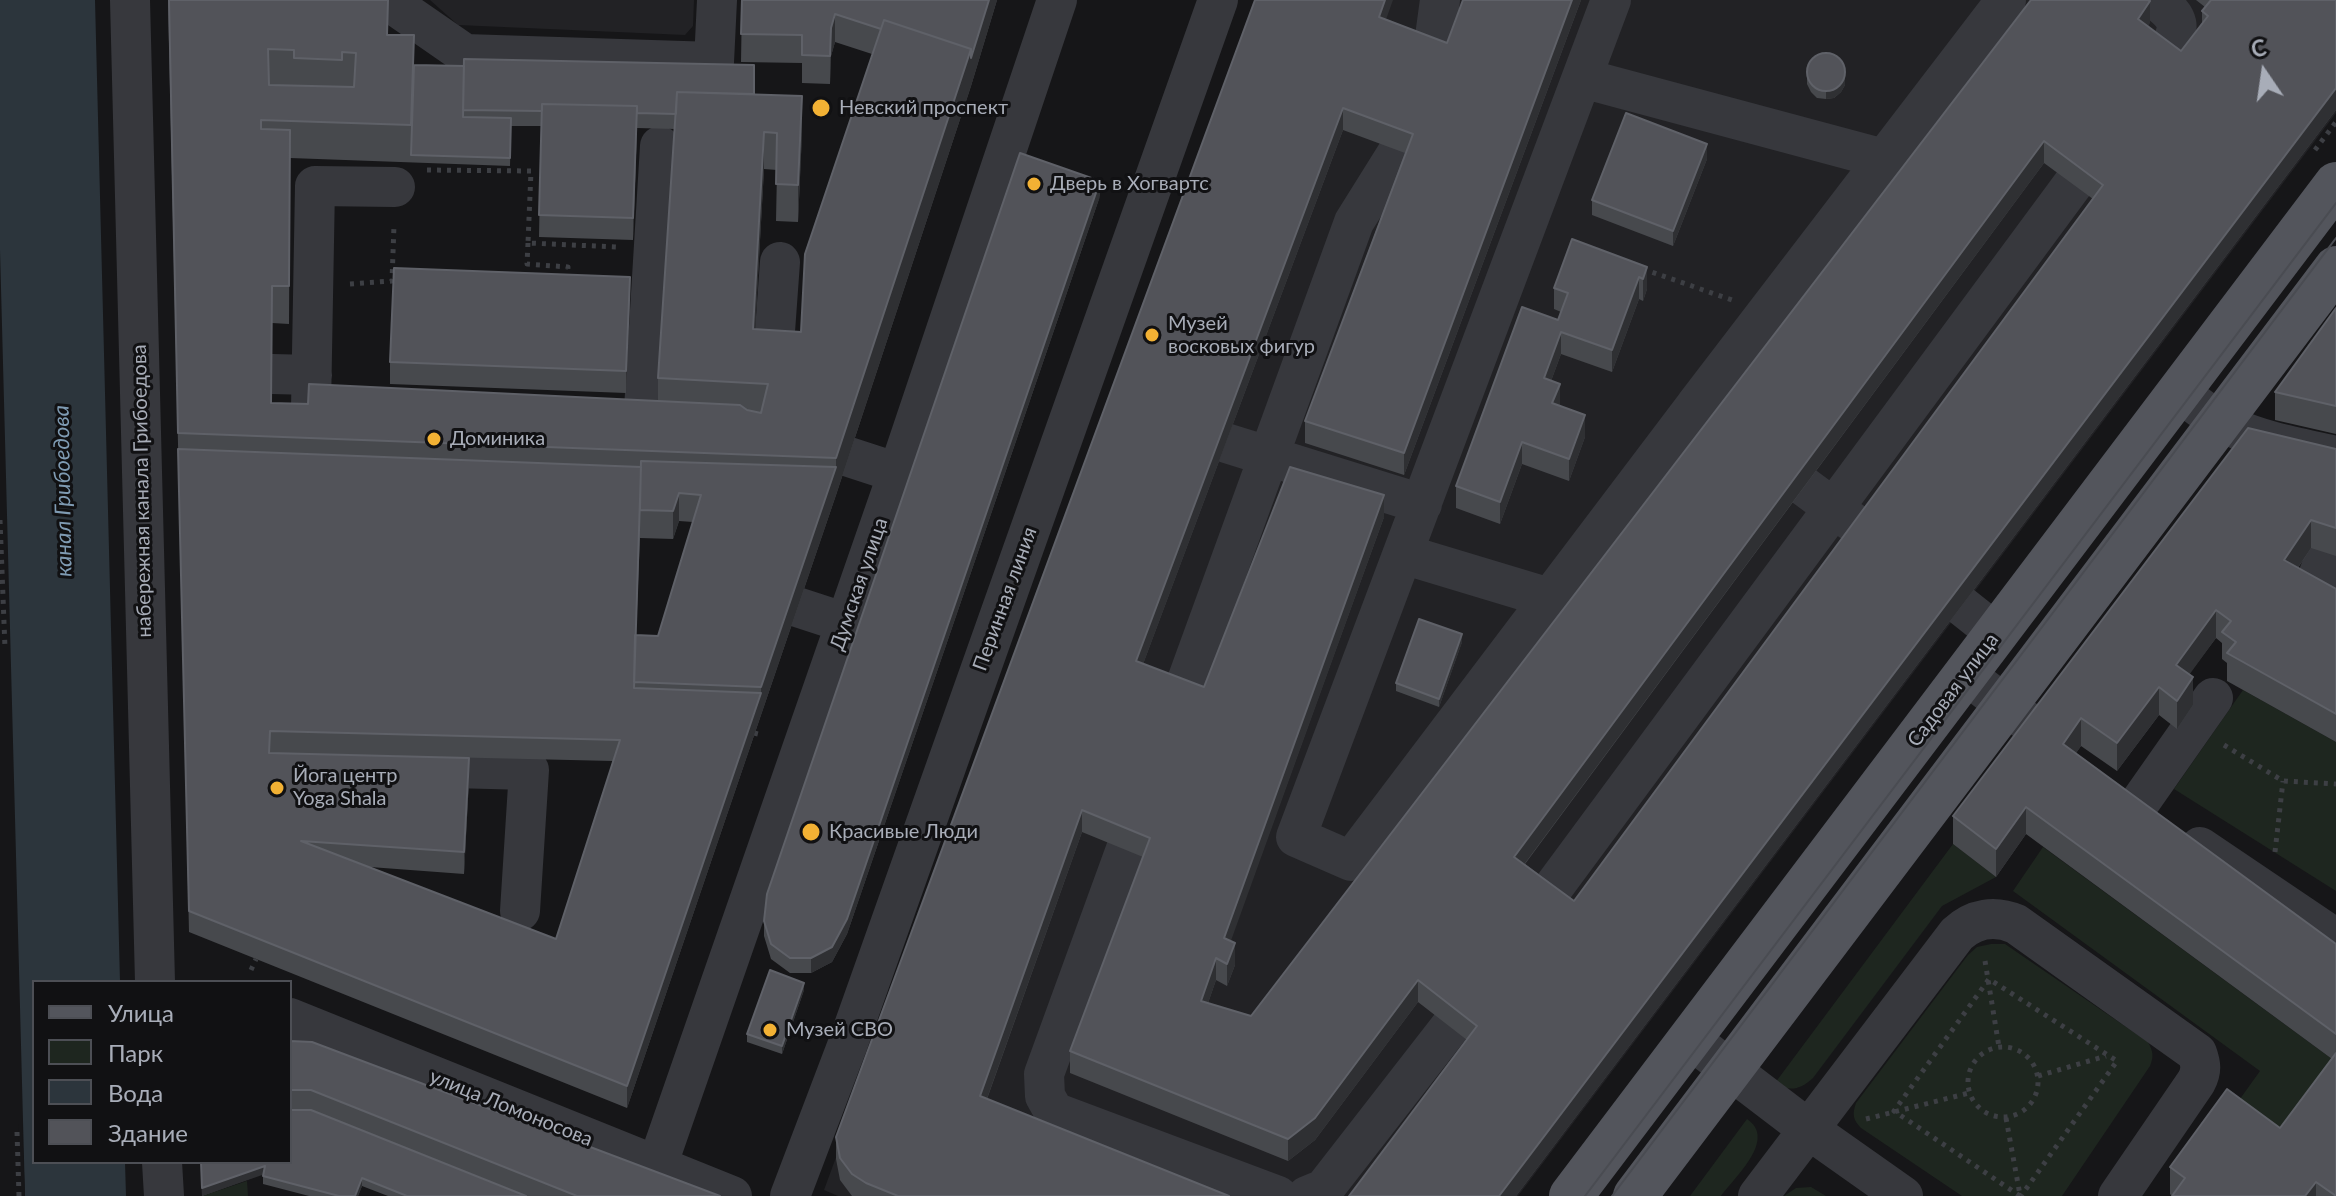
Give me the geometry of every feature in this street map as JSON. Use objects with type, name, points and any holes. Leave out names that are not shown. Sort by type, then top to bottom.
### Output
[{"type":"main road","name":"Садовая улица","points":[[1571,1196],[2336,184]]},
{"type":"main road","points":[[1635,1196],[1730,1070],[2022,718],[2220,422],[2336,268]]},
{"type":"street","points":[[130,0],[152,0]]},
{"type":"street","name":"набережная канала Грибоедова","points":[[130,0],[158,376],[167,762],[155,980]]},
{"type":"street","points":[[387,0],[465,54],[714,62],[717,0]]},
{"type":"street","name":"Думская улица","points":[[657,1166],[898,473],[1057,0]]},
{"type":"street","name":"Перинная линия","points":[[790,1196],[1095,402],[1218,0]]},
{"type":"street","points":[[1432,59],[1440,0]]},
{"type":"street","points":[[1611,0],[1296,837],[1351,861],[1549,598],[1710,414],[1767,312],[2006,0]]},
{"type":"street","points":[[2156,0],[2172,11],[2177,21],[2165,61]]},
{"type":"street","points":[[1582,78],[1884,159]]},
{"type":"street","points":[[660,146],[651,290],[627,426],[685,429]]},
{"type":"street","points":[[1180,700],[1354,222],[1399,150]]},
{"type":"street","points":[[1544,900],[2073,184]]},
{"type":"street","points":[[374,412],[311,408],[315,186],[395,187]]},
{"type":"street","points":[[759,367],[774,345],[780,262]]},
{"type":"street","points":[[567,287],[651,290]]},
{"type":"street","points":[[272,374],[312,375]]},
{"type":"street","points":[[2179,392],[2220,422],[2261,438],[2336,456]]},
{"type":"street","points":[[1226,443],[1422,504]]},
{"type":"street","points":[[849,457],[898,473]]},
{"type":"street","points":[[1403,554],[1549,598]]},
{"type":"street","points":[[1962,606],[1996,633]]},
{"type":"street","points":[[797,607],[846,623]]},
{"type":"street","points":[[1965,674],[2022,718]]},
{"type":"street","points":[[2158,819],[2203,712]]},
{"type":"street","points":[[377,766],[529,770],[520,911]]},
{"type":"street","points":[[2105,782],[2336,939]]},
{"type":"street","points":[[1126,849],[1044,1074],[1045,1096],[1054,1112],[1278,1196]]},
{"type":"street","points":[[1758,1196],[1957,934],[1965,926],[1979,920],[2005,919],[2197,1053],[2201,1062],[2201,1073],[2196,1082],[2118,1196]]},
{"type":"street","name":"улица Ломоносова","points":[[292,1019],[732,1196]]},
{"type":"street","points":[[1307,1196],[1324,1189],[1450,1027]]},
{"type":"street","points":[[1690,1039],[1808,1129],[1903,1196]]},
{"type":"street","points":[[162,1164],[164,1196]]},
{"type":"path","points":[[392,281],[395,187],[428,169],[531,171],[527,264],[568,267],[567,287]]},
{"type":"path","points":[[528,243],[654,248]]},
{"type":"path","points":[[1631,265],[1767,312]]},
{"type":"path","points":[[0,520],[5,648]]},
{"type":"path","points":[[2203,712],[2283,781],[2336,784]]},
{"type":"path","points":[[754,733],[762,735]]},
{"type":"path","points":[[2271,895],[2283,781]]},
{"type":"path","points":[[1979,920],[1999,1047]]},
{"type":"path","points":[[251,970],[256,959]]},
{"type":"path","points":[[1989,979],[2117,1061],[2021,1196]]},
{"type":"path","points":[[1894,1111],[1989,979]]},
{"type":"path","points":[[1999,1047],[2025,1054],[2038,1076],[2036,1095],[2030,1105],[2020,1114],[2006,1118],[1986,1113],[1969,1093],[1970,1070],[1976,1060],[1987,1051],[1999,1047]]},
{"type":"path","points":[[2038,1076],[2106,1056]]},
{"type":"path","points":[[1808,1129],[1855,1122],[1969,1093]]},
{"type":"path","points":[[1894,1111],[2021,1196]]},
{"type":"path","points":[[2006,1118],[2021,1196]]},
{"type":"path","points":[[17,1132],[19,1196]]},
{"type":"path","points":[[10,1181],[18,1181]]},
{"type":"shaded area","points":[[430,0],[694,0],[693,26],[685,35],[458,25]]},
{"type":"shaded area","points":[[1261,0],[2336,0],[2336,113],[1518,1196],[838,1196],[824,1190]]},
{"type":"green space","points":[[2243,690],[2336,742],[2336,891],[2174,789]]},
{"type":"green space","points":[[1953,844],[1996,877],[1942,906],[1813,1078],[1794,1088],[1775,1083]]},
{"type":"green space","points":[[2043,847],[2336,1062],[2280,1156],[2227,1117],[2260,1071],[2013,891]]},
{"type":"green space","points":[[2005,944],[2148,1042],[2152,1051],[2150,1066],[2062,1196],[1962,1196],[1861,1128],[1854,1117],[1856,1103],[1968,955],[1977,947]]},
{"type":"green space","points":[[1747,1119],[1755,1127],[1758,1137],[1744,1168],[1721,1196],[1690,1196]]},
{"type":"green space","points":[[247,1181],[248,1196],[202,1196]]},
{"type":"green space","points":[[1811,1187],[1826,1196],[1784,1196],[1796,1188]]},
{"type":"water","name":"канал Грибоедова","points":[[0,0],[95,0],[120,980],[32,980],[32,1164],[125,1164],[126,1196],[25,1196],[0,250]]},
{"type":"pier","points":[[18,1124],[22,1124],[25,1196],[21,1196]]},
{"type":"building","points":[[169,0],[388,0],[387,35],[414,35],[411,125],[261,120],[261,129],[290,130],[289,286],[272,286],[271,403],[308,404],[309,384],[740,405],[761,413],[768,384],[658,378],[677,92],[802,96],[798,185],[776,184],[777,133],[764,132],[753,329],[801,332],[805,254],[884,20],[971,49],[836,458],[178,433]],"holes":[[[268,49],[294,50],[294,58],[342,60],[342,52],[356,53],[354,87],[269,85]]]},
{"type":"building","points":[[742,0],[989,0],[971,58],[971,49],[884,20],[881,29],[835,14],[830,56],[802,55],[802,35],[741,34]]},
{"type":"building","points":[[1255,0],[1385,0],[1379,17],[1447,43],[1463,0],[1572,0],[1404,453],[1305,421],[1413,134],[1343,108],[1136,661],[1204,687],[1290,467],[1384,495],[1224,938],[1235,943],[1227,964],[1216,958],[1201,1001],[1251,1016],[2031,0],[2148,0],[2138,19],[2181,51],[2208,16],[2202,11],[2211,0],[2336,0],[2336,88],[1499,1196],[1349,1196],[1477,1026],[1418,980],[1315,1118],[1288,1139],[1070,1051],[1150,838],[1082,810],[980,1096],[1229,1196],[898,1196],[852,1174],[840,1158],[836,1137]],"holes":[[[2044,141],[2103,185],[1574,901],[1514,857]]]},
{"type":"building","points":[[1826,53],[1839,59],[1845,72],[1839,85],[1826,91],[1813,85],[1807,72],[1813,59]]},
{"type":"building","points":[[464,59],[754,65],[754,94],[677,92],[676,114],[637,113],[637,106],[542,104],[542,111],[463,110]]},
{"type":"building","points":[[414,65],[464,66],[463,117],[511,118],[510,158],[411,155]]},
{"type":"building","points":[[542,104],[637,106],[633,218],[539,215]]},
{"type":"building","points":[[1626,113],[1707,144],[1673,231],[1592,200]]},
{"type":"building","points":[[1020,153],[1100,181],[847,919],[832,947],[811,958],[790,958],[771,944],[764,921],[767,894]]},
{"type":"building","points":[[1572,239],[1647,267],[1643,279],[1639,277],[1612,350],[1561,332],[1544,378],[1560,384],[1552,403],[1585,415],[1569,459],[1522,442],[1500,502],[1456,486],[1522,307],[1558,320],[1568,293],[1554,288]]},
{"type":"building","points":[[394,268],[630,277],[626,371],[390,362]]},
{"type":"building","points":[[2336,308],[2336,406],[2275,392]]},
{"type":"building","points":[[2248,428],[2336,449],[2336,528],[2311,520],[2284,560],[2336,589],[2336,714],[2227,653],[2236,642],[2222,632],[2231,621],[2216,610],[2176,665],[2193,677],[2177,701],[2159,687],[2117,743],[2081,718],[2063,744],[2336,944],[2336,1034],[2026,807],[1996,849],[1953,816]]},
{"type":"building","points":[[178,449],[641,467],[634,688],[761,693],[627,1086],[189,911]],"holes":[[[270,731],[620,740],[556,939],[301,841],[464,852],[469,758],[269,753]]]},
{"type":"building","points":[[641,461],[836,467],[761,687],[634,682],[635,635],[658,636],[701,495],[679,493],[673,511],[640,510]]},
{"type":"building","points":[[1419,619],[1462,634],[1439,699],[1396,683]]},
{"type":"building","points":[[770,970],[804,983],[782,1046],[747,1034]]},
{"type":"building","points":[[292,1041],[312,1042],[720,1196],[577,1196],[311,1090],[292,1090]]},
{"type":"building","points":[[2336,1053],[2336,1196],[2316,1182],[2305,1196],[2172,1196],[2185,1178],[2170,1167],[2227,1089],[2280,1128]]},
{"type":"building","points":[[292,1110],[311,1110],[526,1196],[407,1196],[362,1178],[355,1196],[339,1196],[263,1176],[265,1166],[202,1188],[201,1164],[292,1164]]},
{"type":"tram line","points":[[1585,1196],[2336,203]]},
{"type":"tram line","points":[[1612,1196],[2336,238]]},
{"type":"place","name":"Невский проспект","points":[[821,108]]},
{"type":"place","name":"Дверь в Хогвартс","points":[[1034,184]]},
{"type":"place","name":"Музей восковых фигур","points":[[1152,335]]},
{"type":"place","name":"Доминика","points":[[434,439]]},
{"type":"place","name":"Йога центр Yoga Shala","points":[[277,788]]},
{"type":"place","name":"Красивые Люди","points":[[811,832]]},
{"type":"place","name":"Музей СВО","points":[[770,1030]]}]
